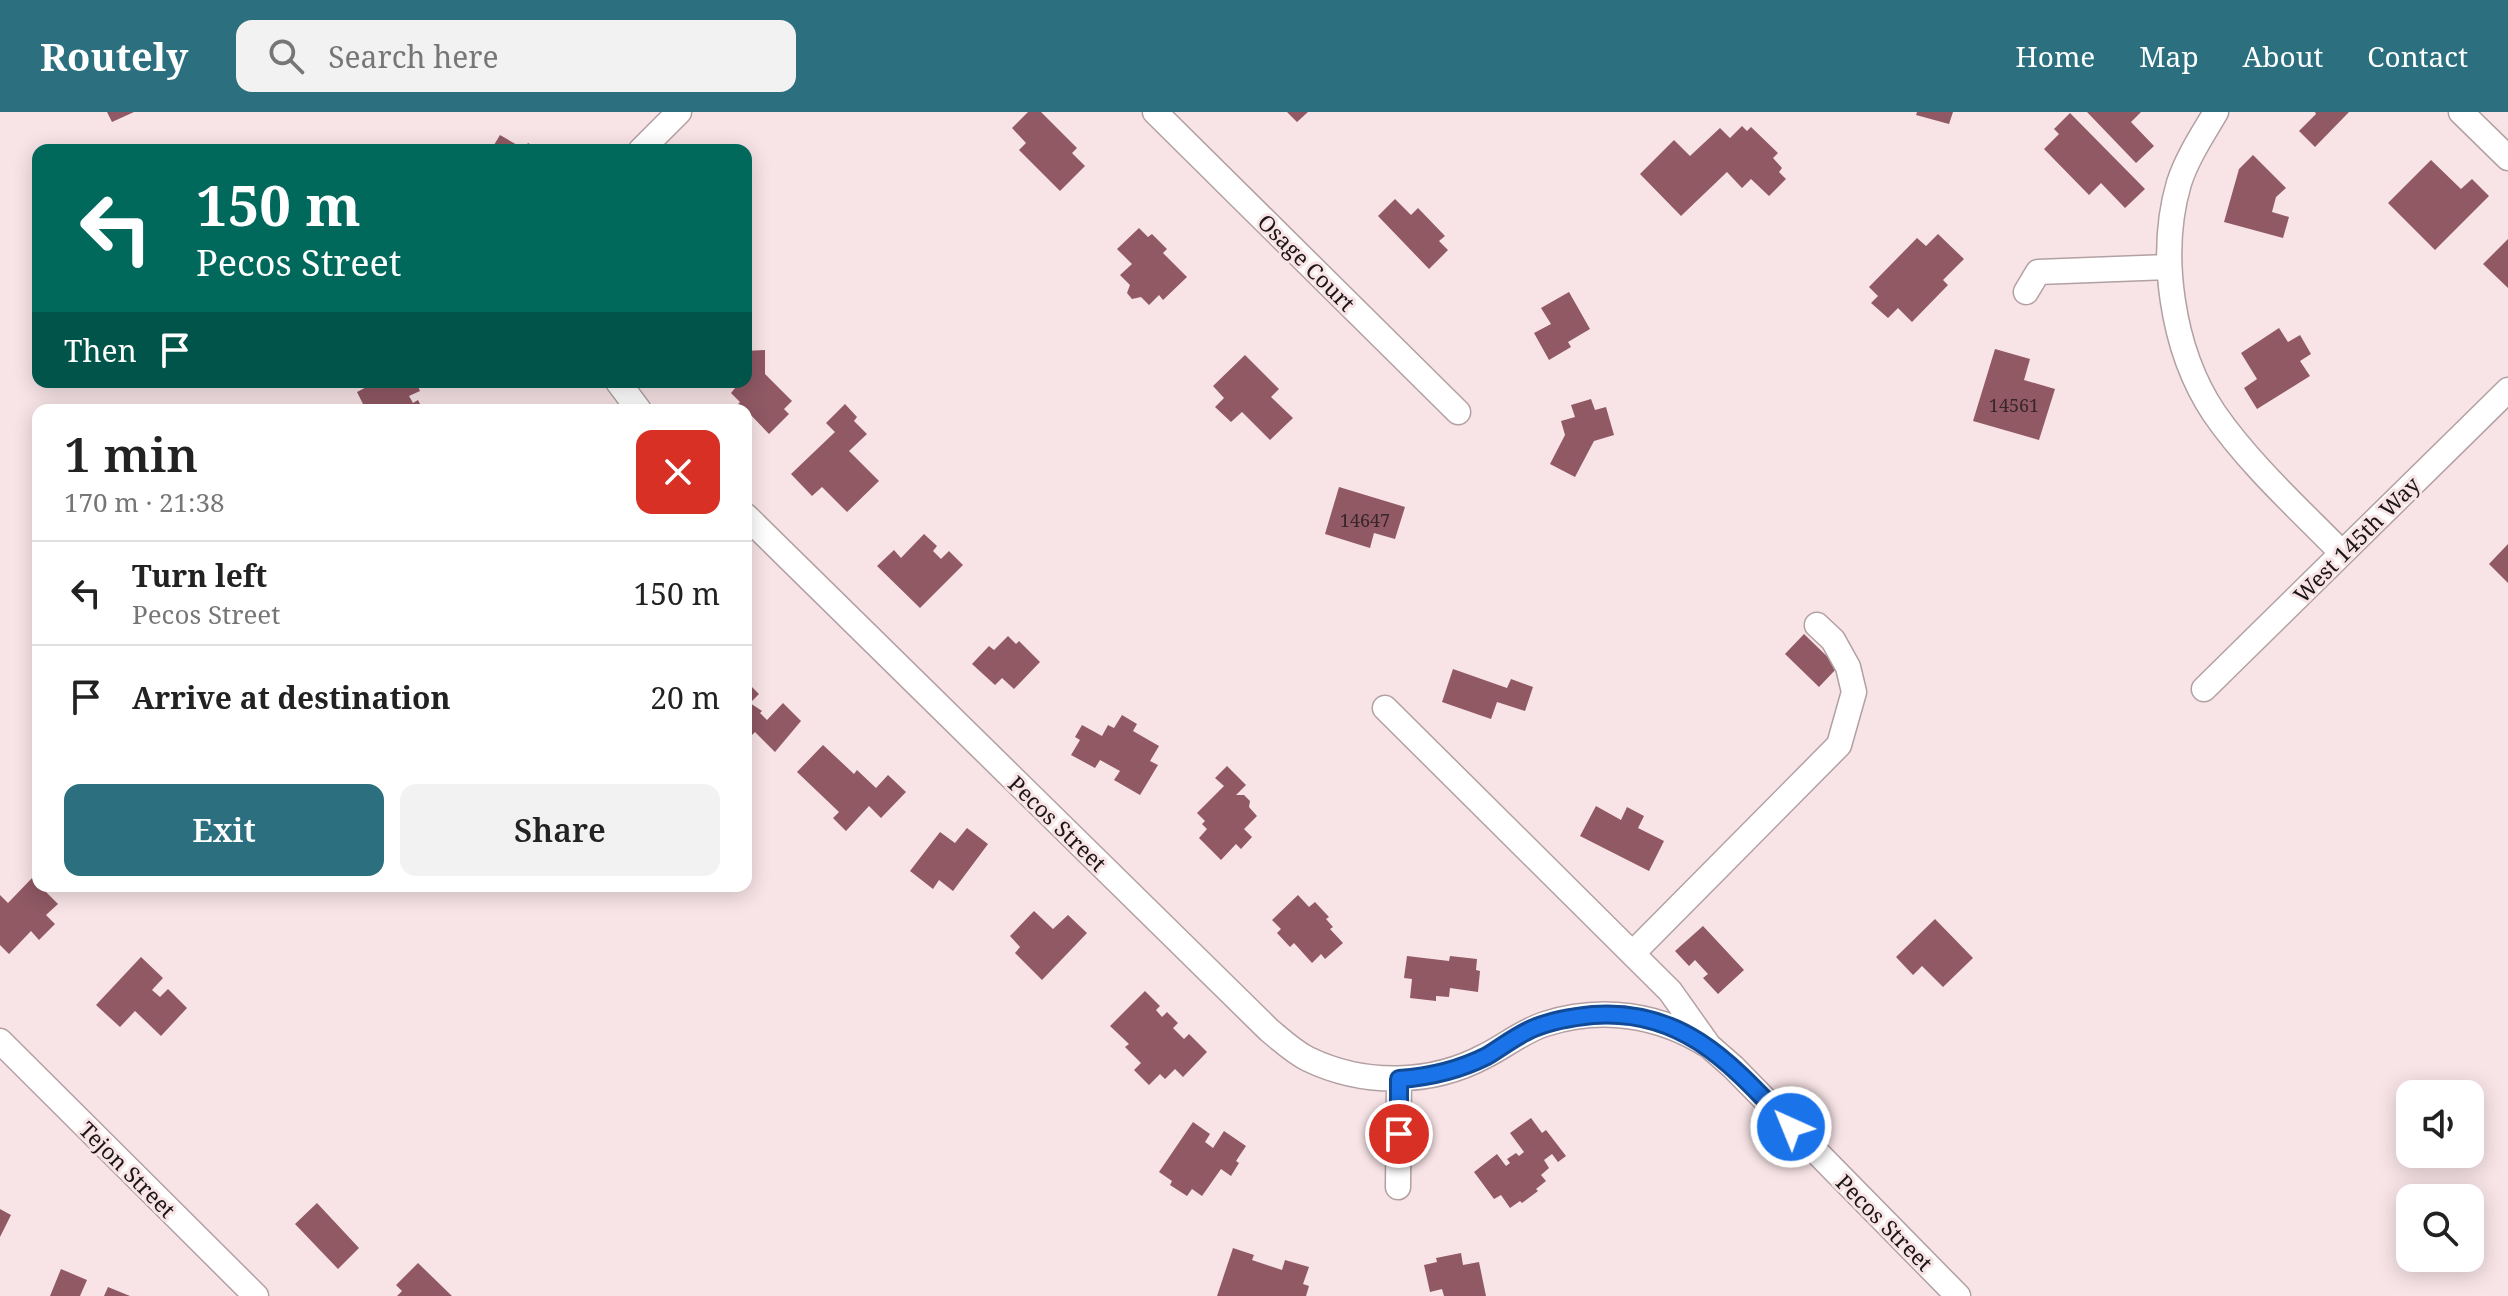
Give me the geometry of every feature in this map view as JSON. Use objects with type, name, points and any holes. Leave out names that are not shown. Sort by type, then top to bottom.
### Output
[{"type":"street","points":[[647,144],[679,112]]},
{"type":"street","name":"Osage Court","points":[[1155,112],[1458,412]]},
{"type":"street","points":[[2216,112],[2180,182],[2171,225],[2168,267],[2179,332],[2212,410],[2262,471],[2342,553]]},
{"type":"street","points":[[2461,112],[2508,158]]},
{"type":"street","points":[[2026,292],[2038,272],[2168,267]]},
{"type":"street","name":"West 145th Way","points":[[2204,689],[2508,391]]},
{"type":"street","name":"Pecos Street","points":[[752,522],[1269,1030],[1306,1058],[1336,1071],[1399,1079],[1450,1071],[1484,1057],[1531,1029],[1576,1017],[1605,1014],[1642,1017],[1678,1029],[1709,1046],[1733,1067],[1958,1296]]},
{"type":"street","points":[[1633,953],[1839,745],[1854,692],[1848,667],[1833,640],[1817,625]]},
{"type":"street","name":"Pecos Street","points":[[1385,708],[1670,991],[1709,1046]]},
{"type":"street","name":"Tejon Street","points":[[0,1041],[256,1296]]},
{"type":"street","points":[[1398,1187],[1399,1079]]},
{"type":"building","points":[[107,112],[134,112],[112,122]]},
{"type":"building","points":[[1028,112],[1041,112],[1077,148],[1072,153],[1085,166],[1060,191],[1019,150],[1026,143],[1012,128]]},
{"type":"building","points":[[1287,112],[1308,112],[1297,122]]},
{"type":"building","points":[[1917,112],[1953,112],[1949,124],[1916,115]]},
{"type":"building","points":[[2087,112],[2141,112],[2131,122],[2154,146],[2136,163]]},
{"type":"building","points":[[2315,112],[2349,112],[2315,147],[2299,131]]},
{"type":"building","points":[[2070,113],[2145,189],[2125,208],[2101,183],[2089,195],[2044,149],[2059,134],[2054,129]]},
{"type":"building","points":[[1742,126],[1747,131],[1751,127],[1778,153],[1773,158],[1786,179],[1769,196],[1751,179],[1742,188],[1727,172],[1681,216],[1640,174],[1674,140],[1690,156],[1720,128],[1730,138]]},
{"type":"building","points":[[500,135],[515,144],[495,144]]},
{"type":"building","points":[[2253,155],[2286,188],[2276,197],[2272,212],[2289,217],[2283,238],[2224,222],[2239,169]]},
{"type":"building","points":[[2431,160],[2461,189],[2472,179],[2489,196],[2435,250],[2388,203]]},
{"type":"building","points":[[1395,199],[1411,215],[1418,208],[1445,236],[1439,241],[1448,250],[1429,269],[1378,216]]},
{"type":"building","points":[[1139,228],[1148,237],[1152,234],[1167,249],[1163,253],[1187,277],[1163,300],[1159,295],[1149,305],[1141,297],[1132,299],[1127,293],[1130,285],[1120,275],[1132,264],[1117,249]]},
{"type":"building","points":[[1938,234],[1964,259],[1943,280],[1948,285],[1912,322],[1898,308],[1888,318],[1871,303],[1878,296],[1869,287],[1917,238],[1926,246]]},
{"type":"building","points":[[2508,239],[2508,288],[2483,264]]},
{"type":"building","points":[[1569,292],[1590,329],[1568,342],[1571,347],[1549,360],[1534,333],[1551,324],[1541,308]]},
{"type":"building","points":[[2279,328],[2288,342],[2300,335],[2311,354],[2300,361],[2310,376],[2257,409],[2244,388],[2257,379],[2241,353]]},
{"type":"building","points":[[1995,349],[2030,359],[2024,380],[2055,389],[2039,440],[1973,421]]},
{"type":"building","points":[[765,350],[765,374],[792,401],[784,409],[789,414],[769,434],[752,416],[752,404],[738,404],[740,402],[731,393],[735,388],[752,388],[752,351]]},
{"type":"building","points":[[1245,355],[1279,389],[1271,397],[1293,418],[1270,440],[1242,412],[1231,422],[1215,407],[1224,398],[1213,386]]},
{"type":"building","points":[[365,388],[419,388],[420,391],[409,396],[413,403],[418,400],[420,404],[363,404],[357,392]]},
{"type":"building","points":[[1591,399],[1595,410],[1606,407],[1614,435],[1594,441],[1575,477],[1550,464],[1565,435],[1561,421],[1575,417],[1571,405]]},
{"type":"building","points":[[845,404],[857,417],[854,421],[867,434],[849,451],[879,481],[847,512],[822,487],[812,496],[791,474],[835,432],[826,423]]},
{"type":"building","points":[[1339,487],[1405,507],[1395,539],[1374,533],[1370,548],[1325,534]]},
{"type":"building","points":[[924,534],[937,546],[933,551],[941,559],[949,551],[963,565],[920,608],[877,566],[894,550],[901,558]]},
{"type":"building","points":[[2508,544],[2508,583],[2489,564]]},
{"type":"building","points":[[1804,634],[1838,667],[1819,687],[1785,654]]},
{"type":"building","points":[[1008,636],[1016,644],[1019,641],[1040,662],[1014,689],[1002,678],[995,685],[972,664],[989,646],[994,650]]},
{"type":"building","points":[[1453,669],[1507,688],[1511,679],[1533,687],[1525,711],[1497,702],[1491,719],[1442,702]]},
{"type":"building","points":[[752,687],[759,694],[752,701]]},
{"type":"building","points":[[783,703],[801,721],[775,752],[755,732],[752,735],[752,704],[762,711],[760,713],[767,720]]},
{"type":"building","points":[[1122,715],[1137,724],[1133,731],[1159,746],[1150,761],[1158,765],[1140,795],[1114,780],[1120,771],[1100,760],[1095,768],[1071,755],[1080,740],[1075,737],[1082,725],[1102,736],[1108,725],[1114,728]]},
{"type":"building","points":[[823,745],[854,774],[857,770],[876,788],[888,775],[906,792],[881,818],[869,806],[846,831],[833,818],[839,812],[797,772]]},
{"type":"building","points":[[1227,766],[1246,785],[1236,795],[1244,795],[1250,801],[1249,807],[1257,816],[1244,829],[1252,837],[1241,849],[1236,844],[1221,860],[1199,838],[1207,829],[1202,824],[1205,821],[1197,813],[1224,786],[1215,778]]},
{"type":"building","points":[[1596,806],[1621,820],[1627,807],[1644,816],[1638,828],[1664,841],[1649,871],[1580,836]]},
{"type":"building","points":[[967,828],[988,844],[953,891],[939,880],[933,889],[910,871],[940,832],[955,843]]},
{"type":"building","points":[[32,878],[32,892],[46,892],[58,904],[46,915],[55,924],[39,940],[31,931],[9,954],[0,945],[0,895],[8,903]]},
{"type":"building","points":[[1298,895],[1309,907],[1315,902],[1329,917],[1326,919],[1333,927],[1330,929],[1343,943],[1325,959],[1321,954],[1312,963],[1294,943],[1290,947],[1277,933],[1281,929],[1272,920]]},
{"type":"building","points":[[1034,911],[1053,929],[1068,915],[1087,933],[1042,980],[1015,953],[1020,947],[1010,936]]},
{"type":"building","points":[[1935,919],[1973,958],[1943,987],[1922,966],[1913,975],[1896,957]]},
{"type":"building","points":[[1703,926],[1744,970],[1718,994],[1703,978],[1708,974],[1695,960],[1689,966],[1675,951]]},
{"type":"building","points":[[1407,956],[1449,961],[1450,956],[1477,959],[1476,970],[1480,971],[1478,992],[1450,988],[1449,997],[1436,996],[1436,1001],[1410,998],[1412,979],[1404,978]]},
{"type":"building","points":[[141,957],[163,978],[152,990],[160,997],[168,989],[187,1008],[161,1036],[135,1011],[120,1027],[96,1005]]},
{"type":"building","points":[[1145,991],[1160,1006],[1156,1010],[1162,1017],[1167,1012],[1178,1023],[1173,1028],[1184,1039],[1189,1034],[1207,1052],[1183,1077],[1175,1069],[1165,1079],[1160,1074],[1149,1085],[1134,1070],[1141,1063],[1125,1047],[1129,1044],[1110,1026]]},
{"type":"building","points":[[1531,1118],[1542,1133],[1546,1130],[1566,1156],[1558,1162],[1552,1154],[1544,1160],[1549,1168],[1541,1175],[1546,1181],[1522,1203],[1520,1201],[1510,1208],[1501,1195],[1494,1199],[1474,1172],[1497,1154],[1506,1166],[1510,1163],[1507,1159],[1524,1152],[1510,1133]]},
{"type":"building","points":[[1193,1122],[1210,1134],[1205,1142],[1213,1148],[1224,1131],[1246,1146],[1231,1176],[1221,1169],[1202,1196],[1192,1189],[1187,1196],[1170,1185],[1172,1181],[1159,1172]]},
{"type":"building","points":[[317,1203],[359,1248],[338,1269],[295,1224]]},
{"type":"building","points":[[0,1209],[11,1215],[0,1237]]},
{"type":"building","points":[[1233,1248],[1254,1255],[1252,1260],[1282,1270],[1285,1260],[1309,1267],[1303,1284],[1309,1286],[1306,1296],[1217,1296]]},
{"type":"building","points":[[1461,1253],[1463,1265],[1479,1262],[1486,1296],[1444,1296],[1442,1289],[1430,1292],[1424,1265],[1437,1262],[1436,1258]]},
{"type":"building","points":[[418,1263],[452,1296],[397,1296],[402,1291],[396,1285]]},
{"type":"building","points":[[61,1269],[87,1280],[80,1296],[50,1296]]},
{"type":"building","points":[[108,1287],[130,1296],[104,1296]]},
{"type":"route","points":[[1399,1134],[1399,1079],[1450,1071],[1484,1057],[1545,1024],[1605,1014],[1657,1021],[1709,1046],[1791,1127]]}]
